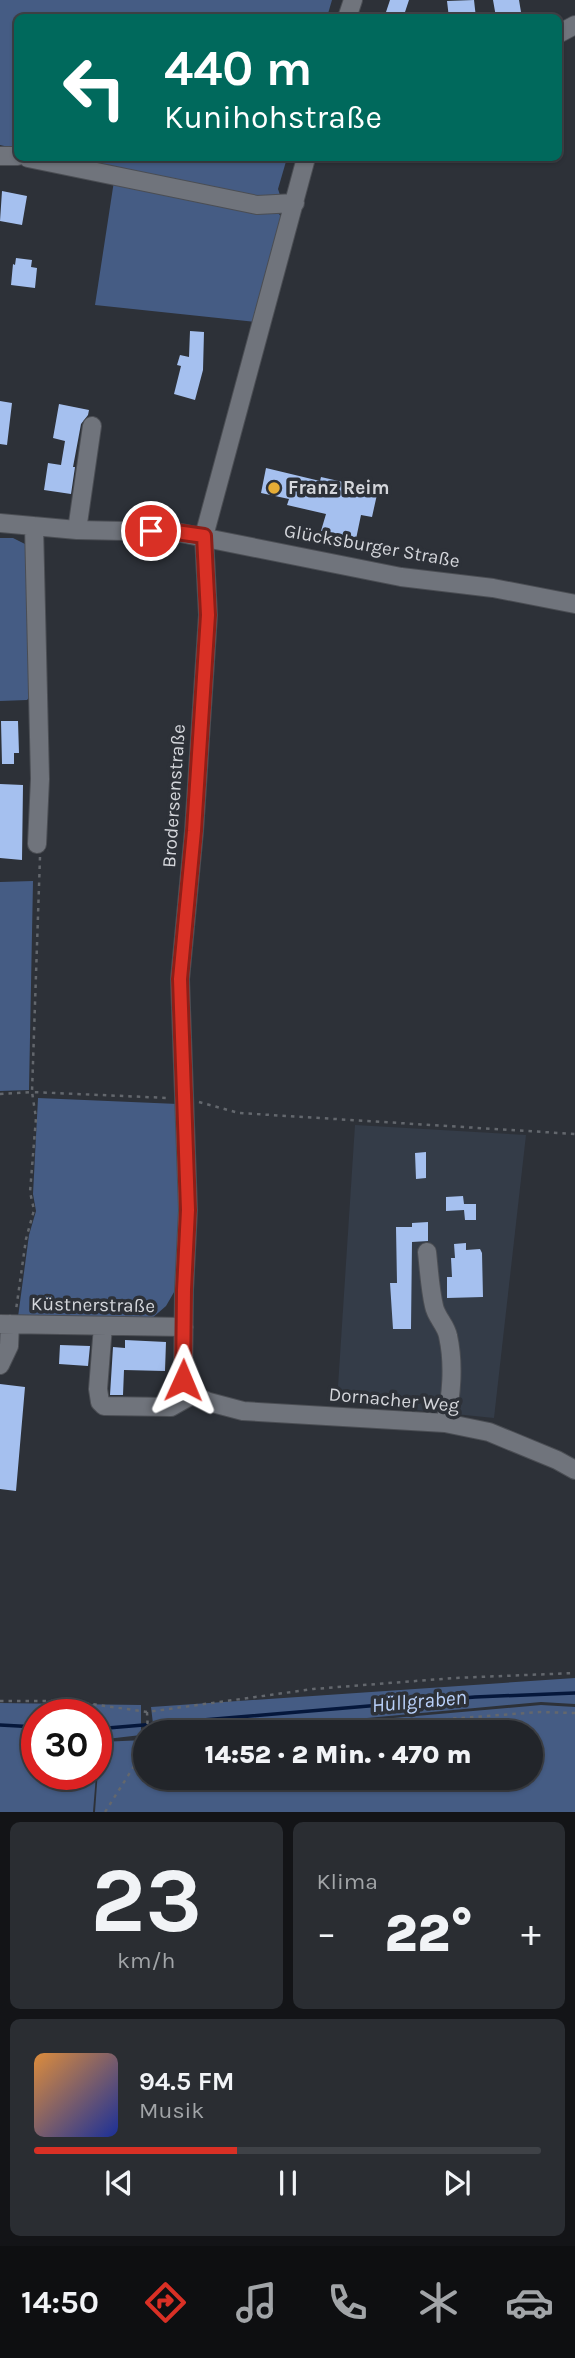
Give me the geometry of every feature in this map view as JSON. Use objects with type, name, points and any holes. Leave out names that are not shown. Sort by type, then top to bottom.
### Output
[{"type":"street","points":[[43,161],[257,205],[295,203]]},
{"type":"street","name":"Brodersenstraße","points":[[192,1395],[183,1380],[188,1210],[180,979],[194,831],[208,615],[204,536],[305,161]]},
{"type":"street","points":[[77,530],[92,426]]},
{"type":"street","name":"Glücksburger Straße","points":[[0,523],[77,530],[176,532],[401,577],[493,588],[575,604]]},
{"type":"street","points":[[34,526],[40,773],[37,844]]},
{"type":"street","points":[[427,1252],[433,1304],[448,1334],[451,1381],[450,1405],[445,1423]]},
{"type":"street","points":[[146,1326],[168,1314],[184,1290]]},
{"type":"street","points":[[0,1365],[9,1346],[5,1324]]},
{"type":"street","name":"Küstnerstraße","points":[[5,1324],[184,1327]]},
{"type":"street","points":[[103,1326],[98,1389],[100,1402],[104,1406],[171,1407],[192,1395]]},
{"type":"street","name":"Dornacher Weg","points":[[192,1395],[243,1410],[445,1423],[489,1432],[575,1470]]},
{"type":"path","points":[[5,1324],[16,1312],[26,1239],[34,1210],[30,1192],[36,1118],[32,1093],[40,851],[37,844]]},
{"type":"path","points":[[0,1094],[184,1098],[239,1113],[575,1134]]},
{"type":"path","points":[[0,1701],[71,1702],[147,1712],[313,1689],[454,1678],[575,1673]]},
{"type":"path","points":[[147,1712],[147,1720]]},
{"type":"path","points":[[434,1720],[540,1712],[575,1713]]},
{"type":"path","points":[[105,1812],[133,1768]]},
{"type":"shaded area","points":[[0,0],[332,0],[328,14],[14,14],[14,148],[0,145]]},
{"type":"shaded area","points":[[72,161],[286,161],[278,189],[280,195],[270,200]]},
{"type":"shaded area","points":[[114,181],[279,214],[285,222],[256,322],[95,305]]},
{"type":"shaded area","points":[[0,538],[13,538],[27,545],[31,695],[27,700],[0,701]]},
{"type":"shaded area","points":[[33,881],[29,1090],[0,1091],[0,882]]},
{"type":"shaded area","points":[[38,1098],[178,1104],[182,1142],[177,1287],[166,1306],[151,1319],[18,1317],[29,1235],[36,1211],[33,1194]]},
{"type":"shaded area","points":[[355,1125],[526,1135],[494,1418],[337,1402]]},
{"type":"shaded area","points":[[575,1678],[575,1704],[541,1702],[346,1720],[153,1720],[151,1707]]},
{"type":"shaded area","points":[[0,1703],[21,1703],[21,1790],[95,1790],[93,1812],[0,1812]]},
{"type":"shaded area","points":[[112,1705],[141,1705],[141,1720],[133,1720],[133,1736],[112,1738]]},
{"type":"shaded area","points":[[541,1705],[575,1707],[575,1812],[95,1812],[97,1790],[112,1790],[112,1741],[133,1741],[133,1790],[543,1790],[543,1720],[371,1720]]},
{"type":"building","points":[[390,0],[409,0],[404,14],[385,14]]},
{"type":"building","points":[[474,0],[476,14],[449,14],[447,1]]},
{"type":"building","points":[[493,0],[519,0],[521,12],[495,14]]},
{"type":"building","points":[[2,191],[27,196],[22,225],[0,221]]},
{"type":"building","points":[[16,258],[32,260],[31,267],[37,268],[35,288],[11,285]]},
{"type":"building","points":[[190,331],[204,332],[203,370],[195,400],[174,394],[181,366],[177,365],[180,355],[189,357]]},
{"type":"building","points":[[0,401],[12,403],[7,445],[0,444]]},
{"type":"building","points":[[59,404],[89,410],[81,424],[71,494],[44,490],[48,463],[61,465],[65,441],[53,438]]},
{"type":"building","points":[[266,468],[320,481],[321,477],[378,490],[372,517],[361,515],[356,539],[385,546],[383,556],[318,541],[326,514],[287,505],[289,499],[261,493]]},
{"type":"building","points":[[1,721],[18,721],[19,753],[14,753],[14,764],[2,764]]},
{"type":"building","points":[[0,784],[23,785],[22,860],[0,858]]},
{"type":"building","points":[[426,1152],[426,1178],[416,1179],[415,1153]]},
{"type":"building","points":[[463,1196],[464,1204],[476,1204],[476,1220],[465,1220],[464,1210],[446,1211],[446,1197]]},
{"type":"building","points":[[428,1222],[428,1241],[412,1242],[411,1329],[393,1329],[390,1283],[397,1283],[396,1227],[412,1227],[412,1223]]},
{"type":"building","points":[[466,1243],[466,1250],[480,1249],[482,1253],[483,1297],[447,1298],[447,1277],[452,1277],[451,1258],[455,1258],[454,1244]]},
{"type":"building","points":[[125,1340],[166,1342],[165,1371],[124,1370],[123,1395],[110,1395],[113,1347],[125,1348]]},
{"type":"building","points":[[60,1345],[90,1346],[88,1366],[59,1364]]},
{"type":"building","points":[[0,1384],[25,1387],[16,1491],[0,1489]]},
{"type":"waterway","name":"Hüllgraben","points":[[112,1728],[475,1697],[575,1693]]},
{"type":"waterway","name":"Hüllgraben","points":[[0,1725],[21,1726]]},
{"type":"place","name":"Franz Reim","points":[[274,488]]},
{"type":"route","points":[[151,531],[204,536],[208,615],[194,831],[180,979],[188,1210],[183,1380]]}]
